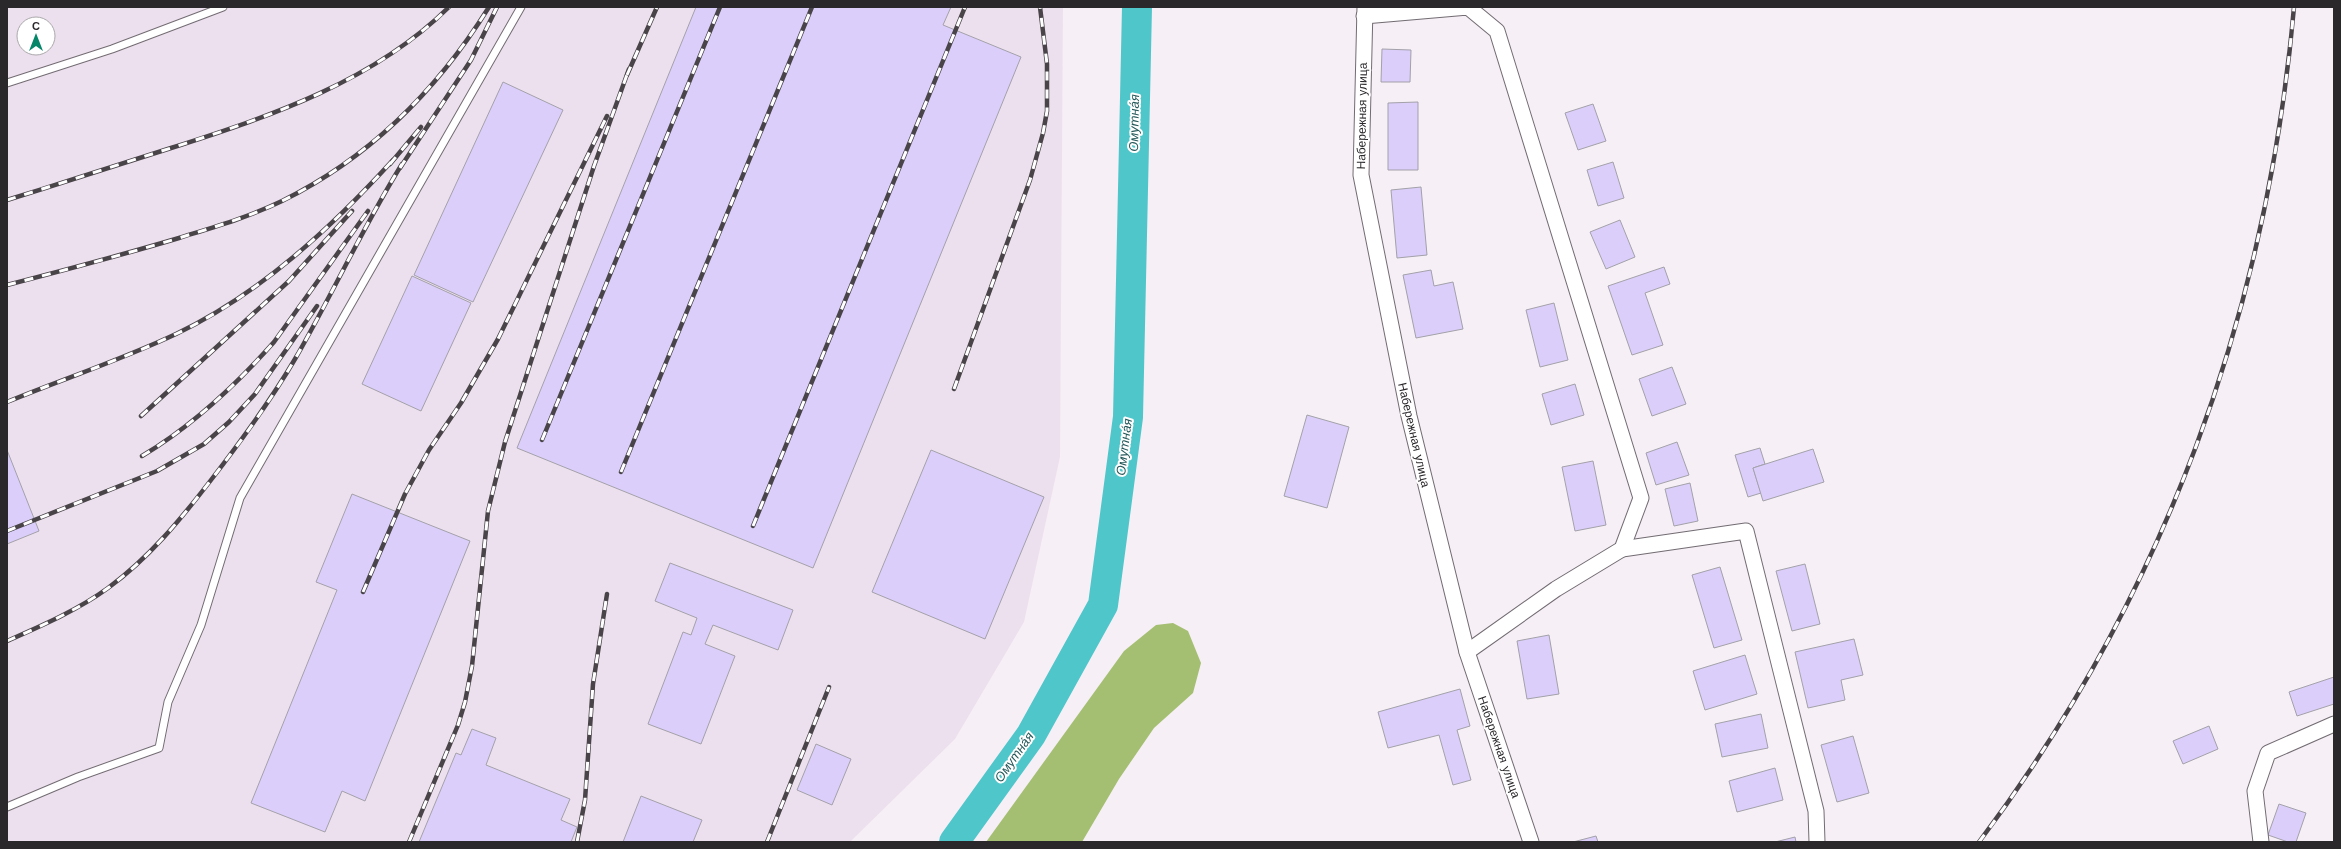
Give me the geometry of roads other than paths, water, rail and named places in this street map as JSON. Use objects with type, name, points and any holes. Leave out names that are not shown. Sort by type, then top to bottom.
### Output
[{"type":"street","points":[[1365,12],[1468,7],[1497,31],[1640,498],[1622,549]]},
{"type":"street","name":"Набережная улица","points":[[1365,12],[1361,175],[1409,416],[1467,652],[1531,842]]},
{"type":"street","points":[[1467,652],[1556,589],[1622,549],[1746,531],[1816,811],[1817,842]]},
{"type":"street","points":[[2261,842],[2255,791],[2268,754],[2334,724]]},
{"type":"lane","points":[[7,83],[112,49],[223,7]]},
{"type":"lane","points":[[7,807],[78,777],[159,748],[168,702],[201,625],[240,498],[368,270],[521,7]]},
{"type":"waterway","name":"Омутна́я","points":[[954,842],[1031,735],[1103,605],[1128,417],[1137,7]]},
{"type":"railway","points":[[7,200],[209,136],[319,94],[388,56],[419,33],[449,7]]},
{"type":"railway","points":[[7,285],[218,226],[270,207],[314,184],[344,164],[399,119],[447,66],[489,7]]},
{"type":"railway","points":[[400,168],[471,60],[497,7]]},
{"type":"railway","points":[[627,75],[657,7]]},
{"type":"railway","points":[[542,440],[720,7]]},
{"type":"railway","points":[[621,472],[812,7]]},
{"type":"railway","points":[[753,526],[965,7]]},
{"type":"railway","points":[[954,389],[1030,180],[1043,133],[1047,111],[1047,64],[1040,7]]},
{"type":"railway","points":[[1979,842],[2045,748],[2102,651],[2153,550],[2196,447],[2231,341],[2259,232],[2280,121],[2294,7]]},
{"type":"railway","points":[[409,842],[458,725],[465,702],[472,666],[488,511],[505,442],[594,166],[629,69]]},
{"type":"railway","points":[[363,592],[405,494],[429,450],[461,403],[498,339],[607,116]]},
{"type":"railway","points":[[390,164],[421,127]]},
{"type":"railway","points":[[7,402],[113,361],[176,334],[237,300],[293,258],[345,210],[393,160]]},
{"type":"railway","points":[[7,641],[72,610],[108,588],[151,551],[188,509],[244,436],[285,375],[309,335],[374,212],[402,164]]},
{"type":"railway","points":[[141,416],[289,281],[352,211]]},
{"type":"railway","points":[[142,456],[178,432],[212,404],[244,374],[274,342],[368,211]]},
{"type":"railway","points":[[7,531],[157,471],[204,444],[229,422],[255,394],[317,306]]},
{"type":"railway","points":[[577,842],[585,800],[593,684],[607,594]]},
{"type":"railway","points":[[767,842],[829,687]]}]
